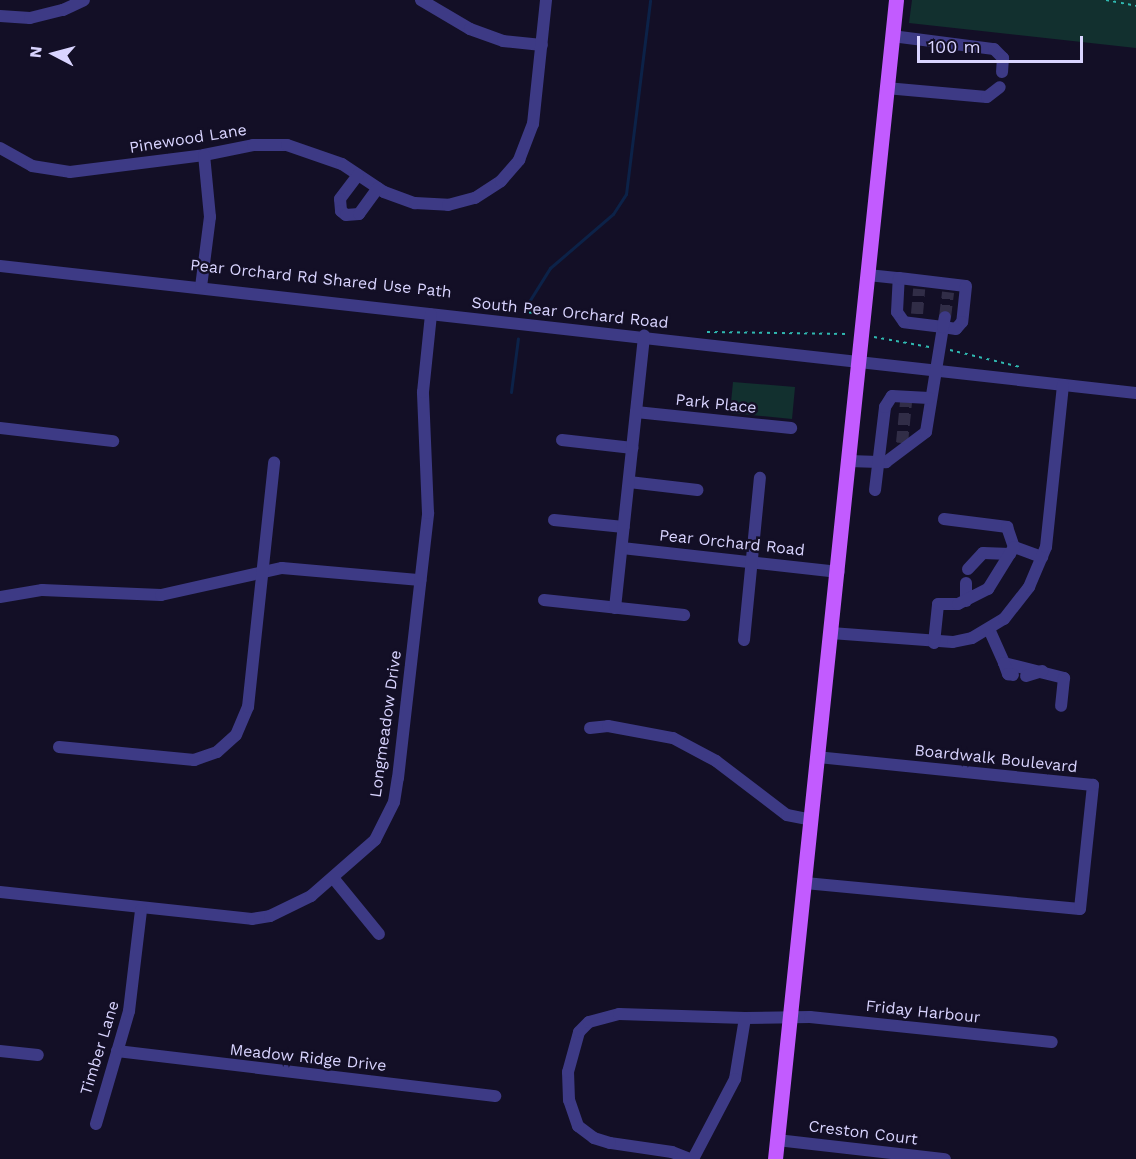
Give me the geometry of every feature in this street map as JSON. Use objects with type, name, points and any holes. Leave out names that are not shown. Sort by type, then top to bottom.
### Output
[{"type":"main road","points":[[775,1159],[896,0]]},
{"type":"street","points":[[0,16],[30,18],[63,10],[84,0]]},
{"type":"street","points":[[422,0],[470,28],[503,41],[542,45]]},
{"type":"street","name":"Pinewood Lane","points":[[0,148],[32,166],[70,172],[204,155],[253,145],[288,145],[315,153],[378,188],[415,203],[448,205],[475,198],[501,181],[519,160],[533,124],[546,0]]},
{"type":"street","points":[[892,36],[994,49],[1003,58],[1002,72]]},
{"type":"street","points":[[886,88],[987,97],[1000,87]]},
{"type":"street","points":[[201,287],[210,217],[204,155]]},
{"type":"street","points":[[358,175],[340,199],[341,212],[346,216],[359,214],[378,188]]},
{"type":"street","name":"South Pear Orchard Road","points":[[0,266],[644,336],[859,364],[1136,393]]},
{"type":"street","points":[[868,275],[899,278],[919,285],[948,288],[966,286],[962,322],[957,329],[944,322],[916,319],[904,322],[897,312],[899,278]]},
{"type":"street","name":"Longmeadow Drive","points":[[0,892],[141,910],[252,919],[289,908],[334,879],[375,840],[394,802],[428,513],[423,392],[431,314]]},
{"type":"street","points":[[849,461],[886,462],[901,447],[926,432],[929,398],[944,322]]},
{"type":"street","points":[[615,608],[644,336]]},
{"type":"street","points":[[831,633],[934,643],[962,640],[989,629],[1022,596],[1042,557],[1063,385]]},
{"type":"street","points":[[875,490],[885,407],[892,396],[907,399],[929,398]]},
{"type":"street","name":"Park Place","points":[[636,412],[791,428]]},
{"type":"street","points":[[0,428],[113,441]]},
{"type":"street","points":[[562,440],[633,447]]},
{"type":"street","points":[[58,747],[180,760],[206,757],[227,744],[243,722],[248,706],[274,462]]},
{"type":"street","points":[[744,640],[760,478]]},
{"type":"street","points":[[629,482],[698,490]]},
{"type":"street","points":[[934,643],[938,604],[966,601],[988,589],[1012,550],[1007,527],[944,519]]},
{"type":"street","points":[[554,520],[624,527]]},
{"type":"street","name":"Pear Orchard Road","points":[[622,548],[752,559],[838,572]]},
{"type":"street","points":[[968,569],[983,553],[1012,550],[1042,557]]},
{"type":"street","points":[[0,597],[42,590],[161,595],[263,570],[311,569],[420,580]]},
{"type":"street","points":[[966,583],[966,601]]},
{"type":"street","points":[[544,600],[684,615]]},
{"type":"street","points":[[989,629],[1008,674],[1013,675]]},
{"type":"street","points":[[1004,663],[1064,678],[1061,705]]},
{"type":"street","points":[[1026,676],[1042,671]]},
{"type":"street","points":[[590,728],[608,726],[673,738],[716,761],[787,815],[812,820]]},
{"type":"street","name":"Boardwalk Boulevard","points":[[805,883],[1080,909],[1093,785],[818,757]]},
{"type":"street","points":[[334,879],[380,934]]},
{"type":"street","name":"Timber Lane","points":[[96,1124],[133,992],[141,910]]},
{"type":"street","name":"Friday Harbour","points":[[691,1159],[672,1152],[610,1143],[585,1133],[572,1115],[568,1100],[568,1072],[576,1041],[589,1022],[601,1016],[790,1017],[1052,1042]]},
{"type":"street","points":[[691,1159],[735,1079],[745,1018]]},
{"type":"street","points":[[0,1051],[38,1055]]},
{"type":"street","name":"Meadow Ridge Drive","points":[[117,1051],[495,1096]]},
{"type":"street","name":"Creston Court","points":[[777,1140],[945,1159]]},
{"type":"path","points":[[1106,0],[1136,6]]},
{"type":"path","points":[[485,308],[547,315]]},
{"type":"path","points":[[705,332],[862,336],[940,349],[1023,368]]},
{"type":"green space","points":[[912,0],[1136,0],[1136,48],[909,23]]},
{"type":"green space","points":[[733,382],[795,387],[792,419],[730,413]]},
{"type":"waterway","points":[[525,308],[550,268],[613,214],[626,194],[650,0]]},
{"type":"waterway","points":[[511,392],[518,338]]},
{"type":"tunnel","points":[[917,314],[919,289]]},
{"type":"tunnel","points":[[945,317],[948,292]]},
{"type":"tunnel","points":[[902,443],[906,402]]}]
